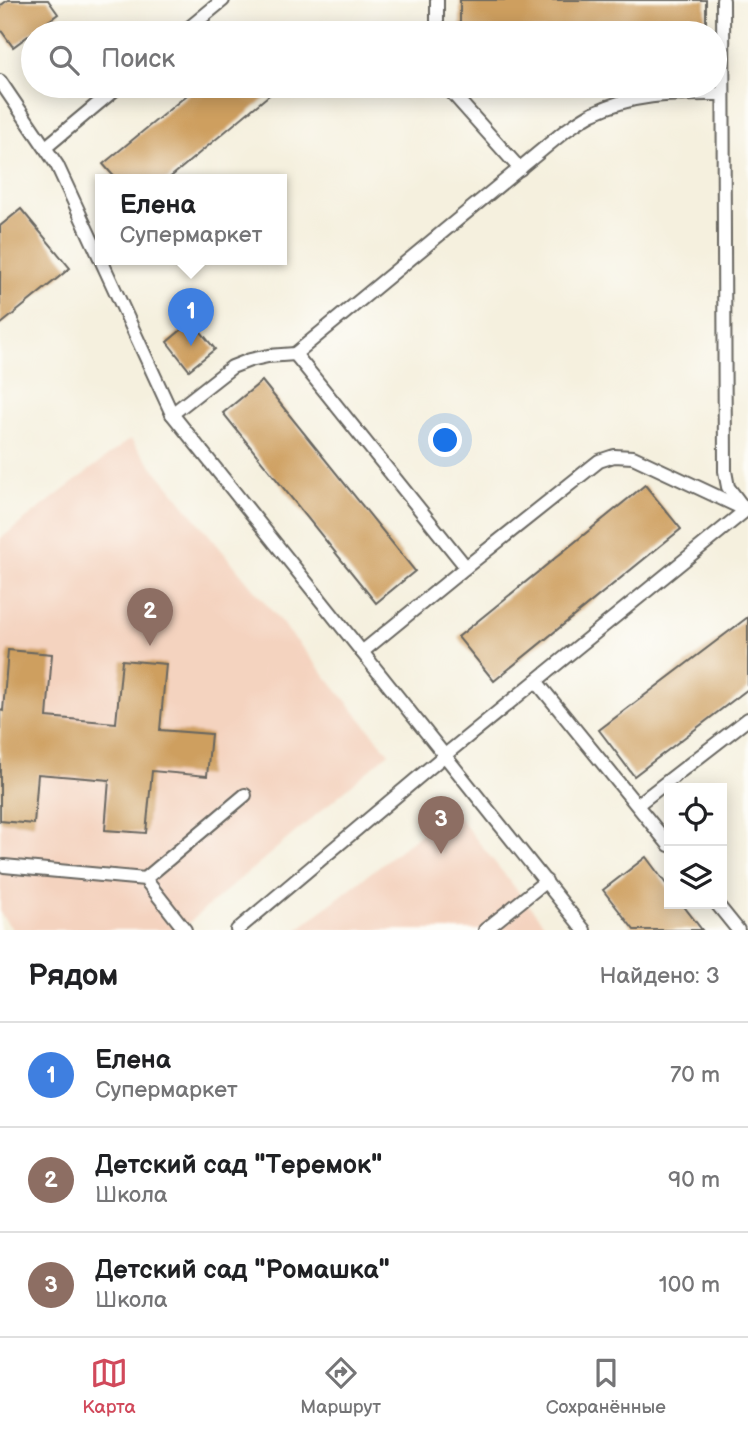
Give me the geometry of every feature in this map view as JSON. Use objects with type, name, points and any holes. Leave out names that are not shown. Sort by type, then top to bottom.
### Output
[{"type":"lane","points":[[198,21],[223,0]]},
{"type":"lane","points":[[437,0],[437,21]]},
{"type":"lane","points":[[723,0],[723,21]]},
{"type":"lane","points":[[0,81],[57,165],[95,248]]},
{"type":"lane","points":[[46,147],[105,98]]},
{"type":"lane","points":[[457,98],[520,169]]},
{"type":"lane","points":[[172,414],[232,366],[250,359],[295,354],[565,131],[590,114],[617,103],[641,98]]},
{"type":"lane","points":[[723,98],[725,471],[728,487],[747,512]]},
{"type":"lane","points":[[103,265],[172,414],[584,930]]},
{"type":"lane","points":[[295,354],[466,567]]},
{"type":"lane","points":[[362,652],[599,461],[614,456],[633,457],[747,512]]},
{"type":"lane","points":[[237,930],[445,755],[747,512]]},
{"type":"lane","points":[[536,681],[664,839]]},
{"type":"lane","points":[[637,805],[748,719]]},
{"type":"lane","points":[[4,866],[145,879],[245,795]]},
{"type":"lane","points":[[145,879],[186,930]]},
{"type":"lane","points":[[485,930],[546,881]]},
{"type":"lane","points":[[721,909],[738,930]]},
{"type":"shaded area","points":[[130,439],[389,753],[180,930],[13,930],[0,913],[0,539]]},
{"type":"shaded area","points":[[452,809],[549,930],[297,930]]},
{"type":"building","points":[[8,0],[48,0],[58,14],[48,21],[21,21],[21,41],[13,47],[0,29],[0,6]]},
{"type":"building","points":[[460,0],[706,0],[706,21],[460,21]]},
{"type":"building","points":[[183,98],[266,98],[174,174],[112,174],[103,164]]},
{"type":"building","points":[[21,209],[70,268],[0,325],[0,226]]},
{"type":"building","points":[[192,321],[215,349],[189,370],[167,342]]},
{"type":"building","points":[[262,381],[415,571],[376,603],[223,413]]},
{"type":"building","points":[[645,485],[681,529],[494,681],[458,637]]},
{"type":"building","points":[[748,617],[748,689],[634,776],[599,730]]},
{"type":"building","points":[[8,650],[52,654],[47,717],[116,723],[122,660],[166,664],[160,730],[211,734],[207,776],[152,771],[146,833],[105,830],[109,780],[38,774],[34,824],[0,821],[0,710],[3,711]]},
{"type":"building","points":[[646,857],[664,881],[664,909],[686,909],[702,930],[634,930],[603,890]]},
{"type":"place","name":"Елена","points":[[191,346]]},
{"type":"place","name":"Детский сад \"Теремок\"","points":[[150,646]]},
{"type":"place","name":"Детский сад \"Ромашка\"","points":[[441,854]]}]
